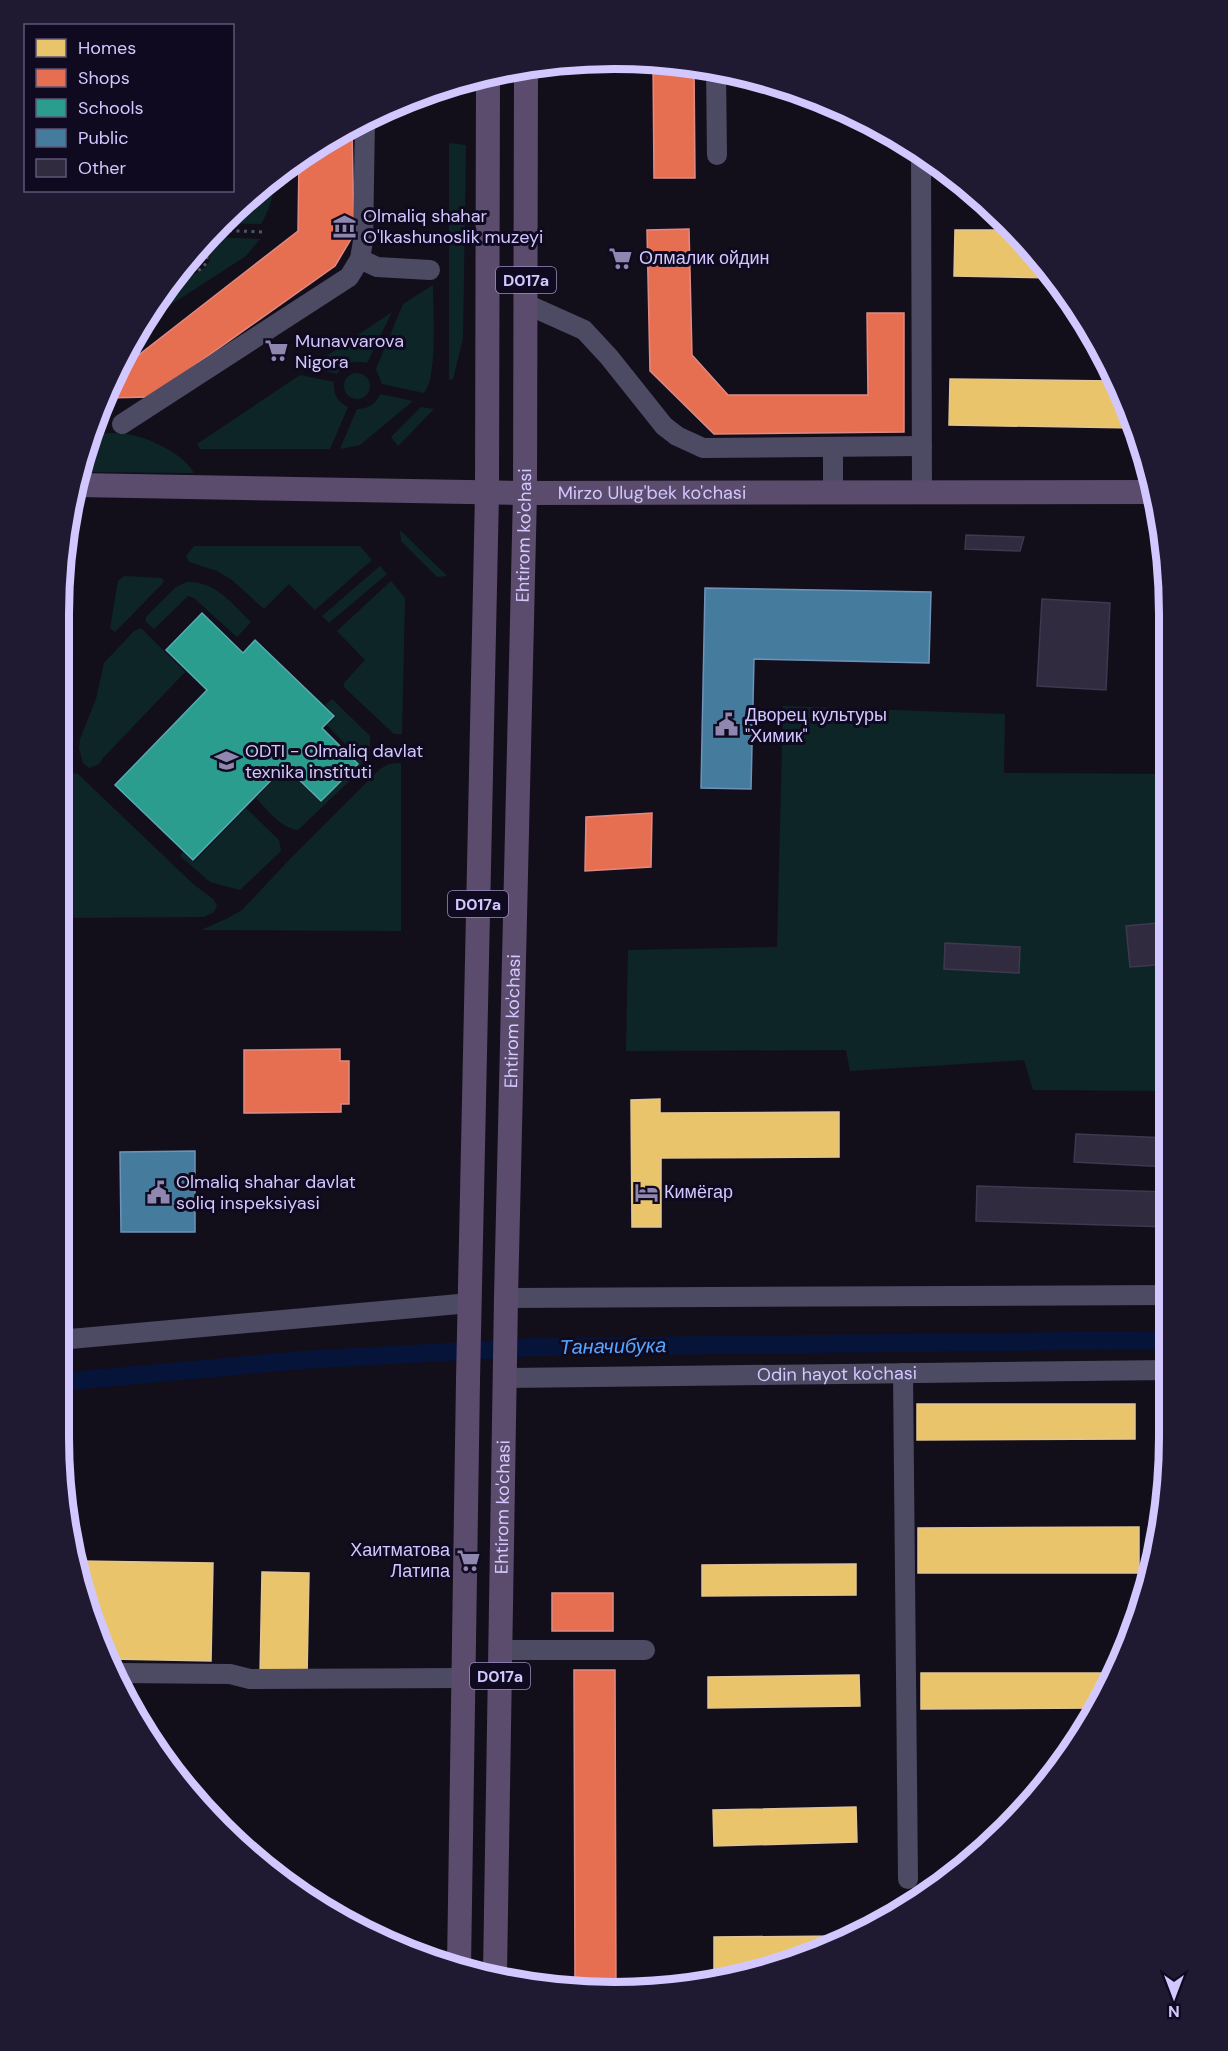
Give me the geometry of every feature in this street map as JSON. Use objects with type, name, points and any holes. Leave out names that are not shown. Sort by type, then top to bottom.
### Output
[{"type":"main road","name":"Ehtirom ko'chasi","points":[[495,1969],[506,1298],[525,493],[526,76]]},
{"type":"main road","name":"Ehtirom ko'chasi","points":[[459,1959],[486,492],[488,84]]},
{"type":"main road","name":"Mirzo Ulug'bek ko'chasi","points":[[85,485],[525,493],[1145,492]]},
{"type":"street","points":[[716,78],[717,154]]},
{"type":"street","points":[[122,424],[349,277],[360,259],[363,241],[365,129]]},
{"type":"street","points":[[921,164],[922,493]]},
{"type":"street","points":[[360,259],[377,267],[430,270]]},
{"type":"street","points":[[526,304],[584,330],[609,357],[664,426],[677,436],[703,448],[922,446]]},
{"type":"street","points":[[833,447],[833,493]]},
{"type":"street","points":[[506,1298],[1159,1295]]},
{"type":"street","points":[[69,1339],[470,1309]]},
{"type":"street","name":"Odin hayot ko'chasi","points":[[505,1378],[1159,1370]]},
{"type":"street","points":[[903,1373],[908,1879]]},
{"type":"street","points":[[500,1650],[645,1650]]},
{"type":"street","points":[[123,1673],[230,1674],[250,1680],[464,1678]]},
{"type":"path","points":[[228,231],[264,232]]},
{"type":"path","points":[[191,270],[198,271],[205,265],[207,256],[205,254]]},
{"type":"green space","points":[[449,143],[466,145],[463,338],[453,379],[449,380]]},
{"type":"green space","points":[[274,188],[267,212],[261,224],[235,223]]},
{"type":"green space","points":[[221,237],[260,239],[246,256],[161,311],[186,277],[206,266],[210,260],[208,253]]},
{"type":"green space","points":[[204,256],[203,262],[196,269],[193,268]]},
{"type":"green space","points":[[433,285],[433,358],[428,385],[424,393],[382,384],[376,369],[403,304]]},
{"type":"green space","points":[[392,312],[367,363],[350,363],[337,374],[310,367]]},
{"type":"green space","points":[[357,373],[366,377],[370,386],[366,395],[357,399],[348,395],[344,386],[348,377]]},
{"type":"green space","points":[[300,375],[334,382],[336,397],[348,407],[330,449],[200,449],[197,444]]},
{"type":"green space","points":[[380,394],[413,401],[360,445],[340,449],[357,409],[371,405]]},
{"type":"green space","points":[[421,407],[434,409],[398,446],[391,437]]},
{"type":"green space","points":[[122,433],[164,447],[182,459],[194,473],[88,472],[100,434]]},
{"type":"green space","points":[[400,530],[447,576],[437,577],[401,541]]},
{"type":"green space","points":[[194,546],[360,546],[372,560],[315,610],[289,584],[264,609],[232,580],[217,571],[189,562],[186,556]]},
{"type":"green space","points":[[380,566],[387,574],[329,623],[322,616]]},
{"type":"green space","points":[[124,576],[162,578],[164,582],[115,632],[110,628],[118,581]]},
{"type":"green space","points":[[391,581],[405,598],[402,734],[394,734],[344,687],[344,683],[365,660],[337,631]]},
{"type":"green space","points":[[187,582],[207,585],[215,589],[251,622],[237,637],[194,598],[188,596],[154,629],[146,622],[146,617],[176,587]]},
{"type":"green space","points":[[141,628],[185,672],[99,764],[89,768],[83,763],[79,748],[80,739],[96,699],[104,663],[134,631]]},
{"type":"green space","points":[[332,699],[370,736],[370,757],[363,768],[298,830],[292,829],[275,818],[256,798],[285,767],[321,802],[359,764],[351,754],[353,752],[327,725],[336,717],[325,705]]},
{"type":"green space","points":[[783,706],[1005,714],[1004,773],[1159,774],[1159,1091],[1033,1090],[1024,1060],[850,1071],[846,1050],[626,1051],[628,950],[777,947]]},
{"type":"green space","points":[[401,763],[401,931],[201,930],[242,910],[380,769],[389,764]]},
{"type":"green space","points":[[69,772],[78,774],[193,884],[213,899],[217,905],[214,912],[204,917],[69,918]]},
{"type":"green space","points":[[246,808],[279,840],[281,851],[240,890],[210,882],[180,856],[183,852],[194,862]]},
{"type":"building: Homes","points":[[955,230],[1000,230],[1043,278],[954,276]]},
{"type":"building: Homes","points":[[950,379],[1107,381],[1126,428],[949,425]]},
{"type":"building: Homes","name":"Кимёгар","points":[[660,1099],[660,1113],[839,1112],[839,1157],[661,1158],[661,1227],[632,1227],[631,1100]]},
{"type":"building: Homes","points":[[917,1404],[1135,1404],[1135,1439],[917,1440]]},
{"type":"building: Homes","points":[[1139,1527],[1139,1573],[918,1573],[918,1528]]},
{"type":"building: Homes","points":[[84,1561],[213,1563],[211,1661],[116,1659],[98,1612]]},
{"type":"building: Homes","points":[[856,1564],[856,1595],[702,1596],[702,1565]]},
{"type":"building: Homes","points":[[262,1572],[309,1573],[307,1677],[260,1676]]},
{"type":"building: Homes","points":[[921,1673],[1105,1673],[1087,1708],[921,1709]]},
{"type":"building: Homes","points":[[859,1675],[860,1706],[708,1708],[708,1677]]},
{"type":"building: Homes","points":[[856,1807],[857,1842],[714,1846],[713,1810]]},
{"type":"building: Homes","points":[[834,1936],[789,1953],[714,1973],[714,1937]]},
{"type":"building: Shops","points":[[653,70],[694,75],[695,178],[654,178]]},
{"type":"building: Shops","points":[[352,136],[354,234],[335,266],[150,397],[113,398],[134,357],[298,231],[299,170]]},
{"type":"building: Shops","points":[[689,229],[692,355],[728,395],[868,395],[867,313],[904,313],[904,432],[714,434],[650,371],[647,230]]},
{"type":"building: Shops","points":[[652,813],[651,867],[585,871],[586,817]]},
{"type":"building: Shops","points":[[340,1049],[340,1061],[349,1061],[349,1104],[341,1104],[341,1112],[244,1113],[244,1050]]},
{"type":"building: Shops","points":[[552,1593],[613,1593],[613,1631],[552,1631]]},
{"type":"building: Shops","points":[[574,1670],[615,1670],[616,1982],[575,1981]]},
{"type":"building: Schools","points":[[202,613],[243,653],[255,640],[334,716],[322,728],[358,764],[321,801],[285,766],[193,860],[115,785],[207,690],[166,650]]},
{"type":"building: Public","name":"Дворец культуры \"Химик\"","points":[[705,588],[931,592],[929,663],[754,659],[751,789],[701,788]]},
{"type":"building: Public","name":"Olmaliq shahar davlat soliq inspeksiyasi","points":[[195,1151],[195,1232],[121,1232],[120,1152]]},
{"type":"building: Other","points":[[966,535],[1024,537],[1020,551],[965,549]]},
{"type":"building: Other","points":[[1042,599],[1110,603],[1106,690],[1037,686]]},
{"type":"building: Other","points":[[1159,923],[1159,965],[1130,967],[1126,926]]},
{"type":"building: Other","points":[[945,943],[1020,947],[1019,973],[944,969]]},
{"type":"building: Other","points":[[1076,1134],[1159,1138],[1159,1167],[1074,1162]]},
{"type":"building: Other","points":[[977,1186],[1159,1192],[1159,1227],[976,1221]]},
{"type":"waterway","name":"Таначибука","points":[[69,1381],[302,1360],[536,1347],[1159,1340]]},
{"type":"place","name":"Olmaliq shahar O'lkashunoslik muzeyi","points":[[345,226]]},
{"type":"place","name":"Олмалик ойдин","points":[[621,258]]},
{"type":"place","name":"Munavvarova Nigora","points":[[277,351]]},
{"type":"place","name":"Дворец культуры \"Химик\"","points":[[727,725]]},
{"type":"place","name":"ODTI - Olmaliq davlat texnika instituti","points":[[227,761]]},
{"type":"place","name":"Olmaliq shahar davlat soliq inspeksiyasi","points":[[158,1192]]},
{"type":"place","name":"Кимёгар","points":[[646,1192]]},
{"type":"place","name":"Хаитматова Латипа","points":[[468,1560]]}]
